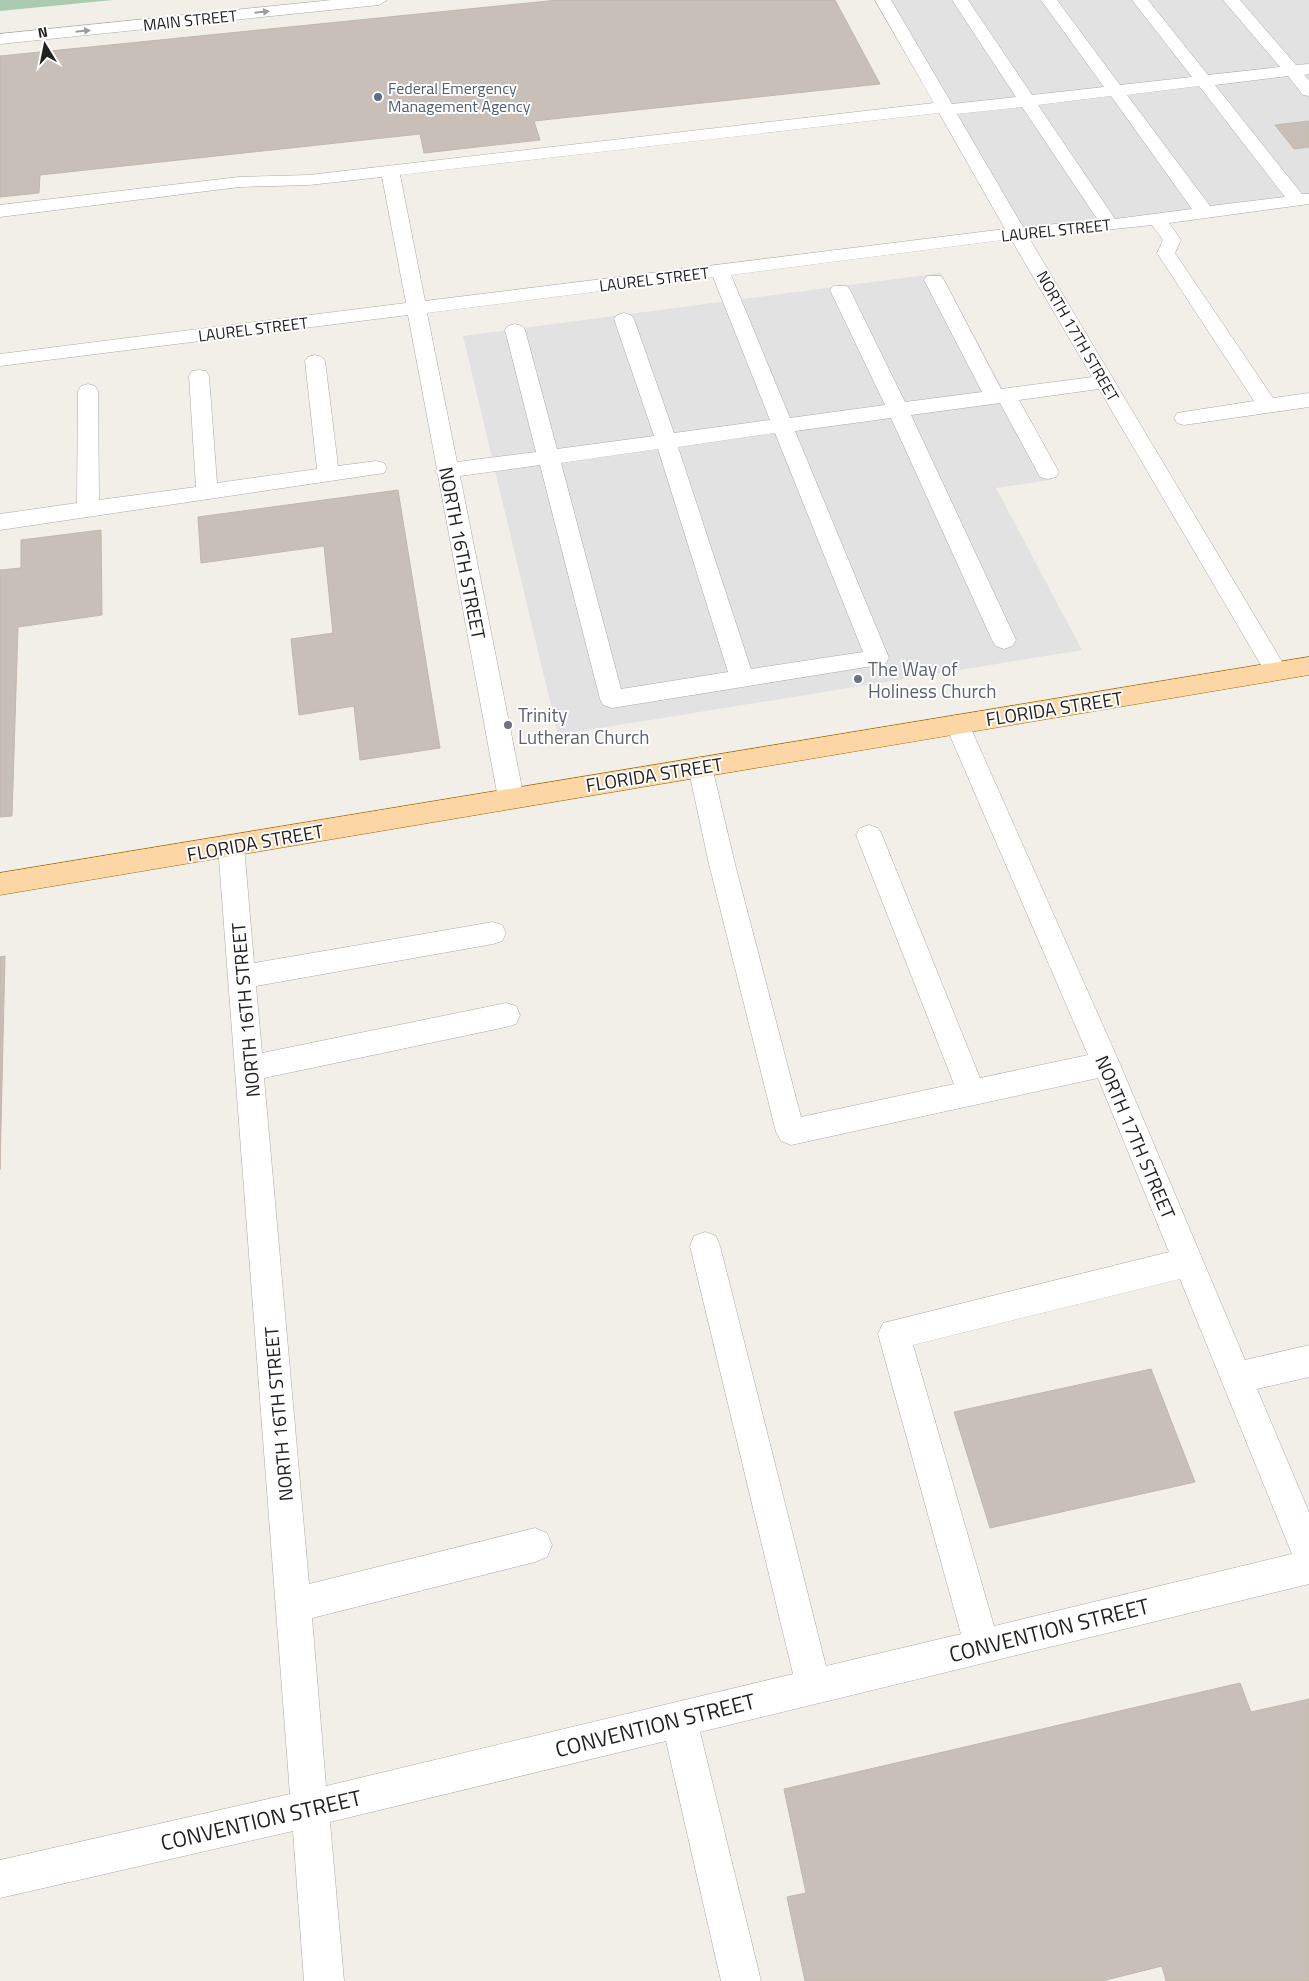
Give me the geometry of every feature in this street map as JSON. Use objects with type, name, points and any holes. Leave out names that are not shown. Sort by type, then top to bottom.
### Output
[{"type":"main road","name":"FLORIDA STREET","points":[[0,884],[1309,666]]},
{"type":"street","name":"MAIN STREET","points":[[0,39],[379,0]]},
{"type":"street","name":"NORTH 17TH STREET","points":[[883,0],[1017,233],[1276,671]]},
{"type":"street","points":[[960,0],[1110,225]]},
{"type":"street","points":[[1049,0],[1205,213]]},
{"type":"street","points":[[1140,0],[1204,81],[1303,200]]},
{"type":"street","points":[[1231,0],[1301,70],[1309,91]]},
{"type":"street","points":[[0,211],[239,182],[309,180],[1301,70]]},
{"type":"street","name":"NORTH 16TH STREET","points":[[390,171],[446,471],[511,798]]},
{"type":"street","name":"LAUREL STREET","points":[[0,360],[1017,233],[1110,225],[1303,200]]},
{"type":"street","points":[[1157,219],[1172,240],[1166,253],[1268,406]]},
{"type":"street","points":[[515,330],[612,699],[876,658],[720,271]]},
{"type":"street","points":[[934,280],[1000,396],[1048,472]]},
{"type":"street","points":[[840,290],[898,410],[1004,640]]},
{"type":"street","points":[[624,318],[666,441],[742,679]]},
{"type":"street","points":[[315,361],[328,475]]},
{"type":"street","points":[[200,376],[207,493]]},
{"type":"street","points":[[446,471],[1105,382]]},
{"type":"street","points":[[88,391],[88,510]]},
{"type":"street","points":[[1184,418],[1309,400]]},
{"type":"street","points":[[0,522],[376,468]]},
{"type":"street","name":"NORTH 17TH STREET","points":[[957,724],[1106,1064],[1309,1554]]},
{"type":"street","points":[[700,767],[724,873],[791,1132],[1106,1064]]},
{"type":"street","points":[[869,835],[972,1093]]},
{"type":"street","name":"NORTH 16TH STREET","points":[[232,846],[312,1808],[324,1981]]},
{"type":"street","points":[[242,977],[493,933]]},
{"type":"street","points":[[250,1068],[506,1015]]},
{"type":"street","points":[[704,1246],[814,1687]]},
{"type":"street","points":[[982,1646],[894,1334],[1188,1262]]},
{"type":"street","points":[[1237,1378],[1309,1361]]},
{"type":"street","points":[[294,1606],[535,1545]]},
{"type":"street","name":"CONVENTION STREET","points":[[0,1879],[312,1808],[1309,1566]]},
{"type":"street","points":[[679,1720],[741,1981]]},
{"type":"green space","points":[[0,0],[113,0],[0,11]]},
{"type":"shaded area","points":[[883,0],[1309,0],[1309,199],[1017,233]]},
{"type":"shaded area","points":[[941,273],[1051,480],[996,488],[1082,650],[558,735],[463,336]]},
{"type":"building","name":"Federal Emergency Management Agency","points":[[558,0],[835,0],[880,84],[534,121],[540,140],[424,153],[420,134],[40,175],[39,193],[0,197],[0,56]]},
{"type":"building","points":[[1309,121],[1309,147],[1294,149],[1275,125]]},
{"type":"building","points":[[398,490],[440,748],[360,760],[354,706],[299,715],[291,639],[333,633],[324,546],[201,563],[198,517]]},
{"type":"building","points":[[101,530],[102,615],[18,627],[12,816],[0,817],[0,570],[21,568],[21,540]]},
{"type":"building","points":[[5,956],[0,1170],[0,957]]},
{"type":"building","points":[[1151,1369],[1195,1482],[990,1528],[954,1412]]},
{"type":"building","points":[[1240,1683],[1251,1712],[1309,1699],[1309,1981],[1166,1981],[1162,1966],[1102,1981],[805,1981],[787,1897],[806,1893],[784,1789]]},
{"type":"place","name":"Federal Emergency Management Agency","points":[[378,97]]},
{"type":"place","name":"The Way of Holiness Church","points":[[858,679]]},
{"type":"place","name":"Trinity Lutheran Church","points":[[508,725]]}]
